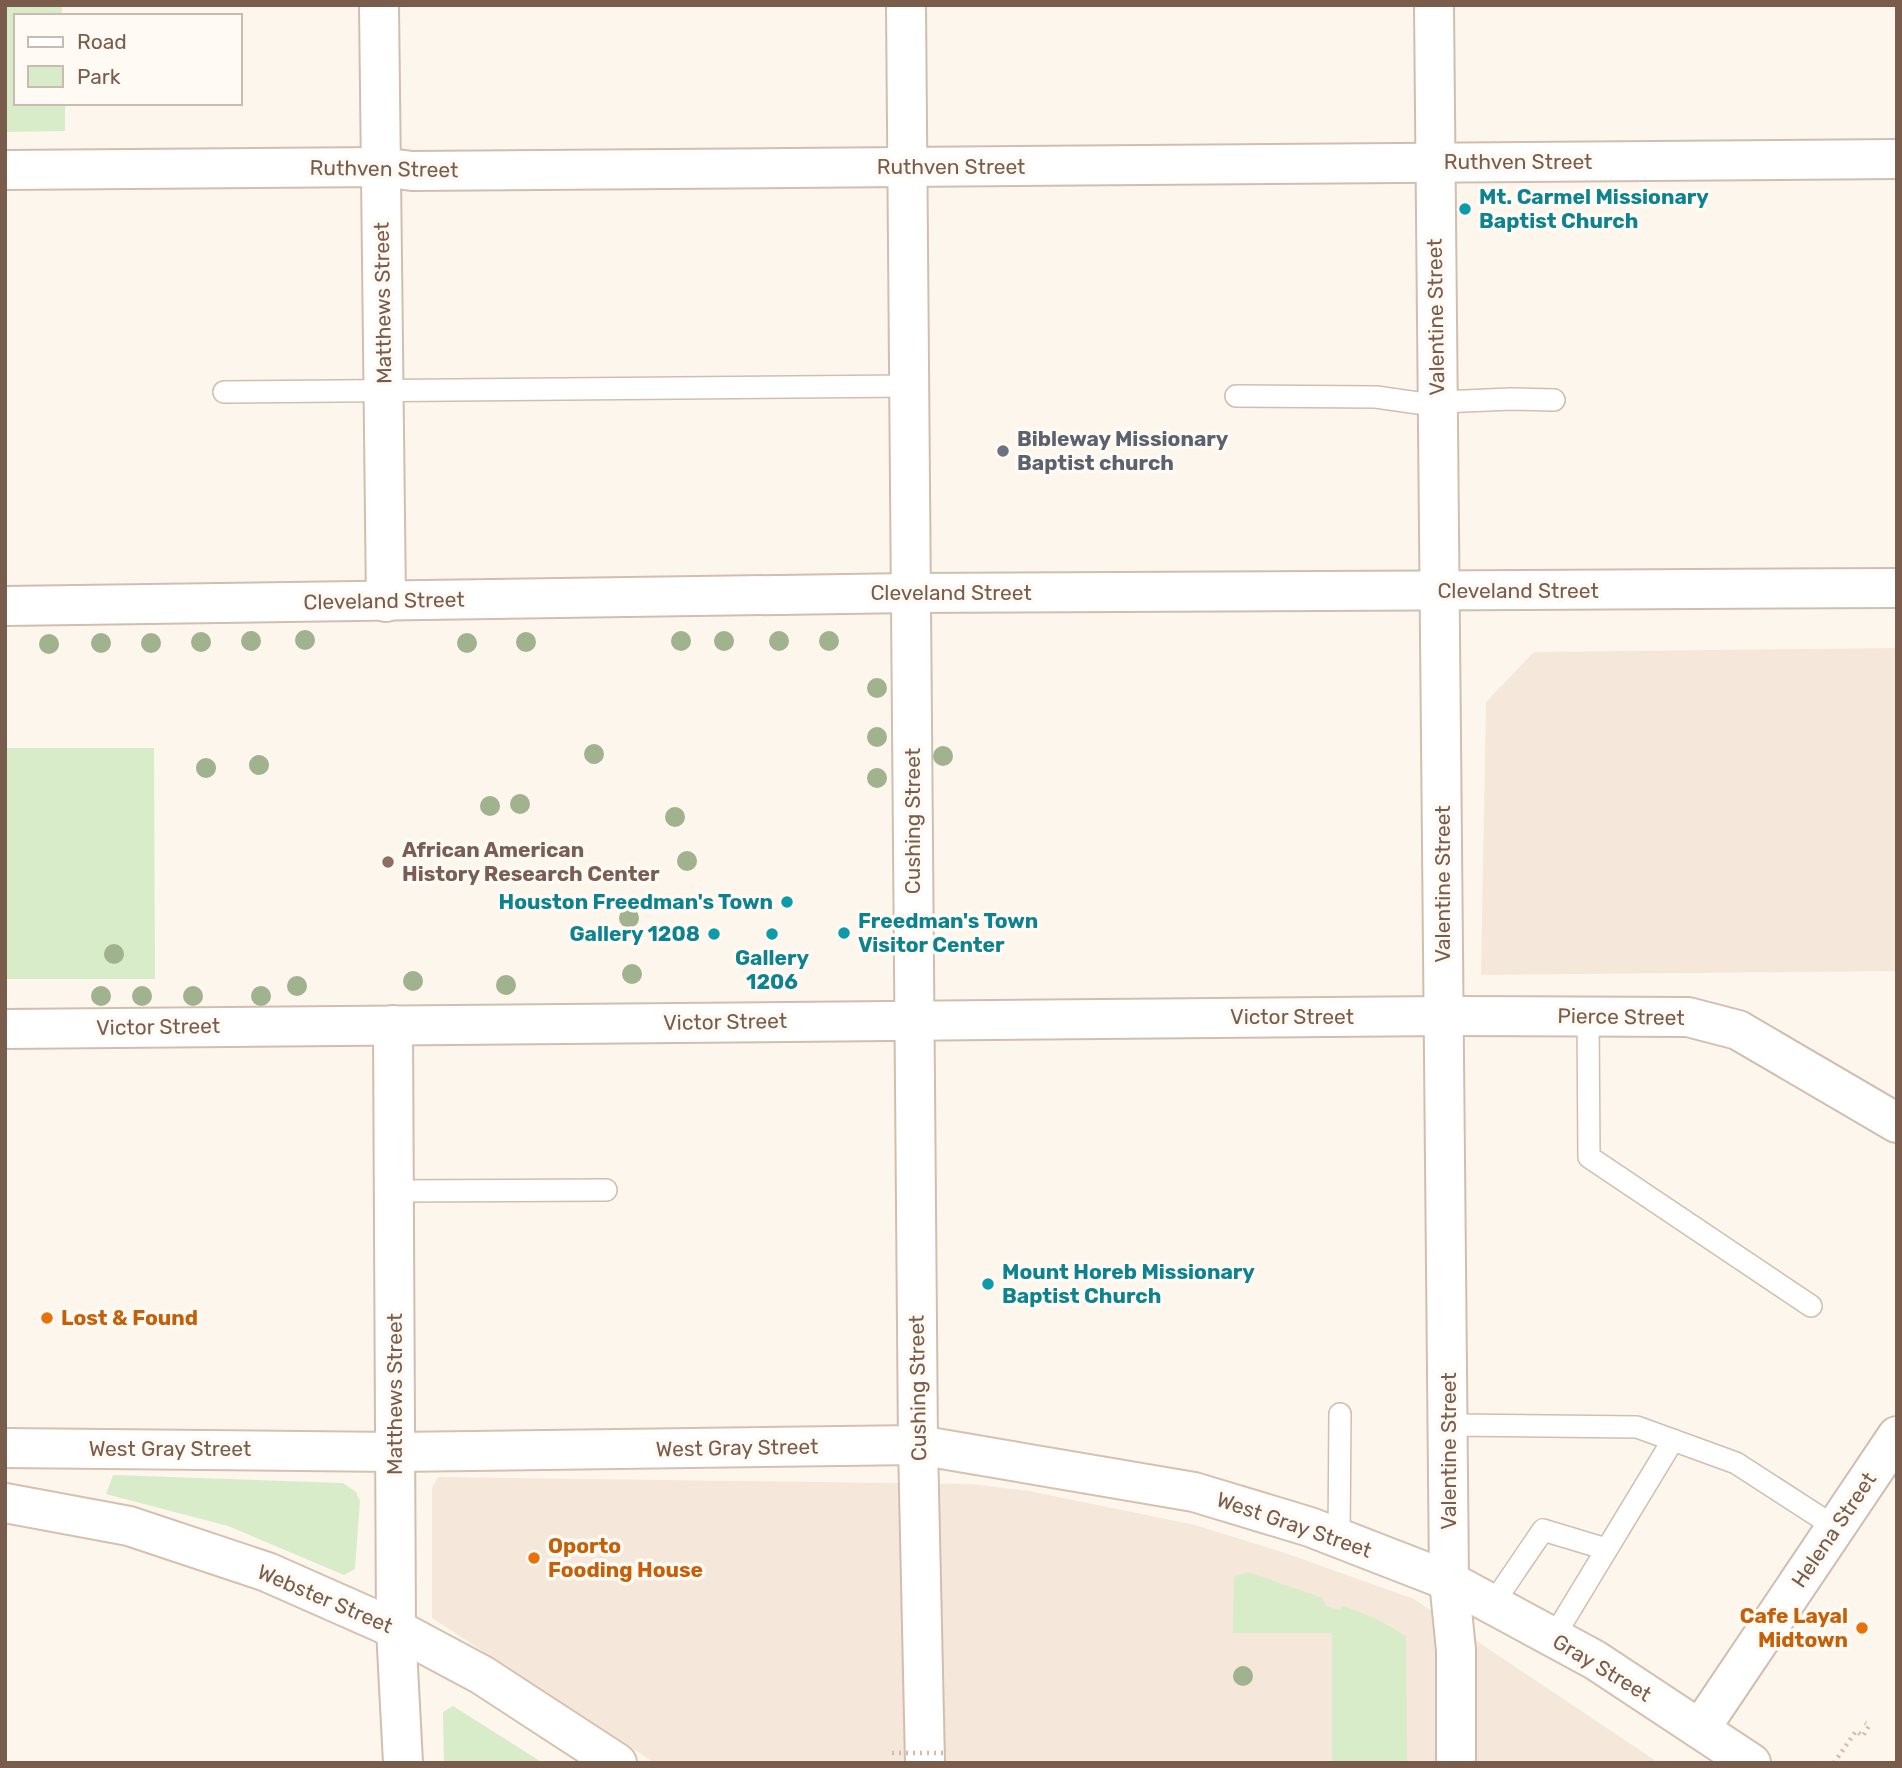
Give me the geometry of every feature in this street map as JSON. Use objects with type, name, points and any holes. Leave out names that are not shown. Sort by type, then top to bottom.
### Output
[{"type":"street","name":"Matthews Street","points":[[379,5],[386,602]]},
{"type":"street","name":"Cushing Street","points":[[906,5],[921,1756]]},
{"type":"street","name":"Valentine Street","points":[[1434,5],[1449,1581],[1456,1650],[1457,1763]]},
{"type":"street","name":"Ruthven Street","points":[[5,170],[381,167],[412,171],[1897,159]]},
{"type":"street","name":"Cleveland Street","points":[[5,606],[911,593],[1897,589]]},
{"type":"street","name":"Pierce Street","points":[[1444,1016],[1688,1017],[1738,1030],[1897,1122]]},
{"type":"street","name":"Victor Street","points":[[5,1029],[1444,1016]]},
{"type":"street","name":"Matthews Street","points":[[393,1025],[396,1629],[402,1763]]},
{"type":"street","name":"Helena Street","points":[[1700,1729],[1896,1438]]},
{"type":"street","name":"West Gray Street","points":[[5,1448],[395,1452],[918,1445],[1194,1492],[1310,1527],[1449,1581]]},
{"type":"street","name":"Webster Street","points":[[5,1503],[141,1530],[267,1572],[396,1629],[482,1675],[617,1763]]},
{"type":"street","name":"Gray Street","points":[[1449,1581],[1595,1660],[1751,1763]]},
{"type":"lane","points":[[224,392],[909,386]]},
{"type":"lane","points":[[1236,396],[1376,397],[1418,403],[1554,400]]},
{"type":"lane","points":[[1588,1015],[1589,1157],[1811,1306]]},
{"type":"lane","points":[[394,1191],[606,1190]]},
{"type":"lane","points":[[1339,1538],[1340,1414]]},
{"type":"lane","points":[[1449,1425],[1637,1427],[1736,1463],[1835,1527]]},
{"type":"lane","points":[[1553,1638],[1673,1440]]},
{"type":"lane","points":[[1492,1605],[1544,1530],[1606,1549]]},
{"type":"path","points":[[1834,1763],[1856,1731],[1863,1736],[1869,1726],[1864,1723]]},
{"type":"shaded area","points":[[1897,648],[1897,971],[1481,975],[1486,702],[1534,652]]},
{"type":"shaded area","points":[[438,1477],[972,1484],[1029,1491],[1195,1525],[1285,1553],[1414,1599],[1659,1763],[655,1763],[432,1618],[432,1488]]},
{"type":"green space","points":[[5,5],[62,5],[62,14],[14,14],[14,105],[65,105],[65,131],[5,132]]},
{"type":"green space","points":[[5,748],[154,748],[155,979],[5,979]]},
{"type":"green space","points":[[113,1475],[343,1483],[356,1492],[360,1501],[355,1569],[344,1575],[228,1526],[106,1494]]},
{"type":"green space","points":[[1248,1572],[1323,1598],[1326,1606],[1339,1610],[1344,1606],[1377,1619],[1406,1636],[1407,1763],[1332,1763],[1332,1633],[1233,1633],[1234,1577]]},
{"type":"green space","points":[[453,1706],[543,1763],[444,1763],[443,1712]]},
{"type":"place","name":"Mt. Carmel Missionary Baptist Church","points":[[1465,209]]},
{"type":"place","name":"Bibleway Missionary Baptist church","points":[[1003,451]]},
{"type":"place","name":"African American History Research Center","points":[[388,862]]},
{"type":"place","name":"Houston Freedman's Town","points":[[787,902]]},
{"type":"place","name":"Freedman's Town Visitor Center","points":[[844,933]]},
{"type":"place","name":"Gallery 1208","points":[[714,934]]},
{"type":"place","name":"Gallery 1206","points":[[772,934]]},
{"type":"place","name":"Mount Horeb Missionary Baptist Church","points":[[988,1284]]},
{"type":"place","name":"Lost & Found","points":[[47,1318]]},
{"type":"place","name":"Oporto Fooding House","points":[[534,1558]]},
{"type":"place","name":"Cafe Layal Midtown","points":[[1862,1628]]}]
